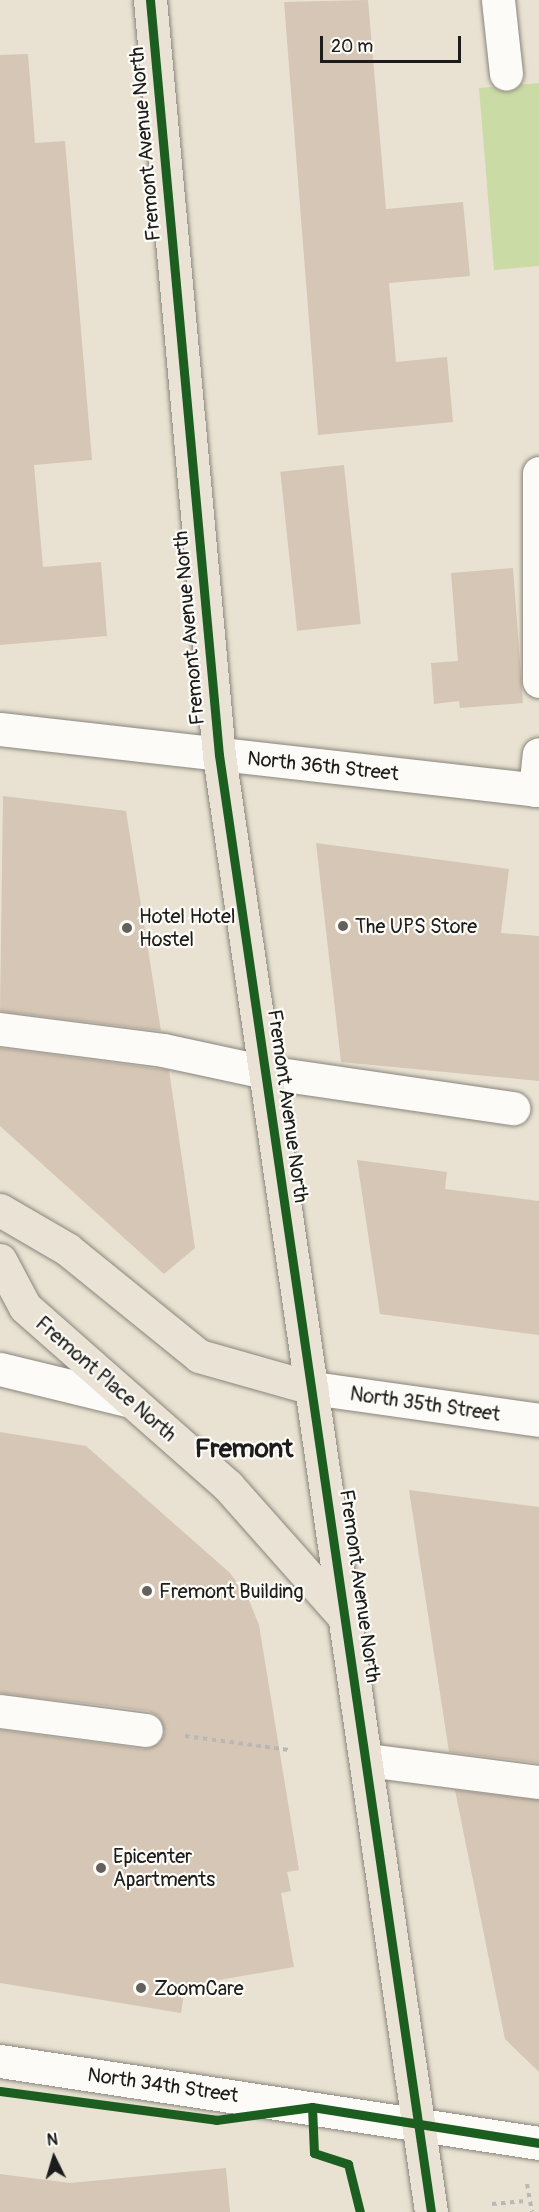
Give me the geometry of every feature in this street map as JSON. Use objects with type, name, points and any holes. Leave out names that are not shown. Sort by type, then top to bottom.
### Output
[{"type":"main road","name":"Fremont Avenue North","points":[[150,0],[219,755],[422,2126],[431,2212]]},
{"type":"main road","points":[[0,1210],[67,1248],[199,1356],[312,1388]]},
{"type":"main road","name":"Fremont Place North","points":[[0,1260],[25,1307],[236,1494],[346,1619]]},
{"type":"street","points":[[498,0],[506,74]]},
{"type":"street","points":[[539,473],[539,681]]},
{"type":"street","name":"North 36th Street","points":[[0,729],[537,790]]},
{"type":"street","points":[[537,790],[539,754]]},
{"type":"street","points":[[0,1029],[162,1050],[265,1072],[513,1108]]},
{"type":"street","points":[[0,1370],[131,1401]]},
{"type":"street","name":"North 35th Street","points":[[312,1388],[539,1420]]},
{"type":"street","points":[[0,1711],[146,1730]]},
{"type":"street","points":[[367,1760],[539,1782]]},
{"type":"street","name":"North 34th Street","points":[[0,2061],[539,2143]]},
{"type":"path","points":[[200,1738],[289,1750]]},
{"type":"path","points":[[527,2174],[526,2201],[532,2212]]},
{"type":"path","points":[[492,2204],[526,2201]]},
{"type":"green space","points":[[539,83],[539,266],[494,270],[479,88]]},
{"type":"building","points":[[368,0],[386,209],[463,202],[470,276],[389,283],[396,362],[447,357],[453,422],[318,435],[284,2]]},
{"type":"building","points":[[28,54],[35,143],[65,141],[92,460],[34,465],[43,567],[101,562],[107,636],[0,645],[0,55]]},
{"type":"building","points":[[344,465],[361,624],[297,631],[280,472]]},
{"type":"building","points":[[513,568],[523,703],[460,708],[459,701],[434,704],[431,663],[458,661],[451,573]]},
{"type":"building","points":[[3,796],[126,811],[161,1031],[0,1011]]},
{"type":"building","points":[[316,843],[509,869],[501,933],[539,936],[539,1081],[341,1062]]},
{"type":"building","points":[[0,1048],[169,1070],[195,1248],[164,1274],[0,1126]]},
{"type":"building","points":[[357,1160],[447,1172],[445,1189],[539,1201],[539,1335],[380,1314]]},
{"type":"building","points":[[0,1432],[86,1446],[230,1573],[248,1598],[259,1625],[299,1870],[287,1872],[291,1891],[281,1893],[294,1967],[185,1986],[181,2013],[0,1983],[0,1730],[144,1749],[160,1742],[165,1732],[158,1716],[148,1711],[0,1693]]},
{"type":"building","points":[[409,1490],[539,1507],[539,1763],[449,1752]]},
{"type":"building","points":[[455,1790],[539,1800],[539,2072],[505,2039]]},
{"type":"building","points":[[226,2168],[230,2212],[0,2212],[0,2174],[70,2183]]},
{"type":"cycle path","points":[[150,0],[219,755],[431,2212]]},
{"type":"cycle path","points":[[0,2091],[216,2120],[312,2107],[539,2143]]},
{"type":"cycle path","points":[[312,2107],[314,2153],[348,2164],[360,2212]]},
{"type":"place","name":"The UPS Store","points":[[343,926]]},
{"type":"place","name":"Hotel Hotel Hostel","points":[[127,928]]},
{"type":"place","name":"Fremont Building","points":[[147,1591]]},
{"type":"place","name":"Epicenter Apartments","points":[[101,1868]]},
{"type":"place","name":"ZoomCare","points":[[141,1988]]},
{"type":"district","name":"Fremont","points":[[244,1450]]}]
